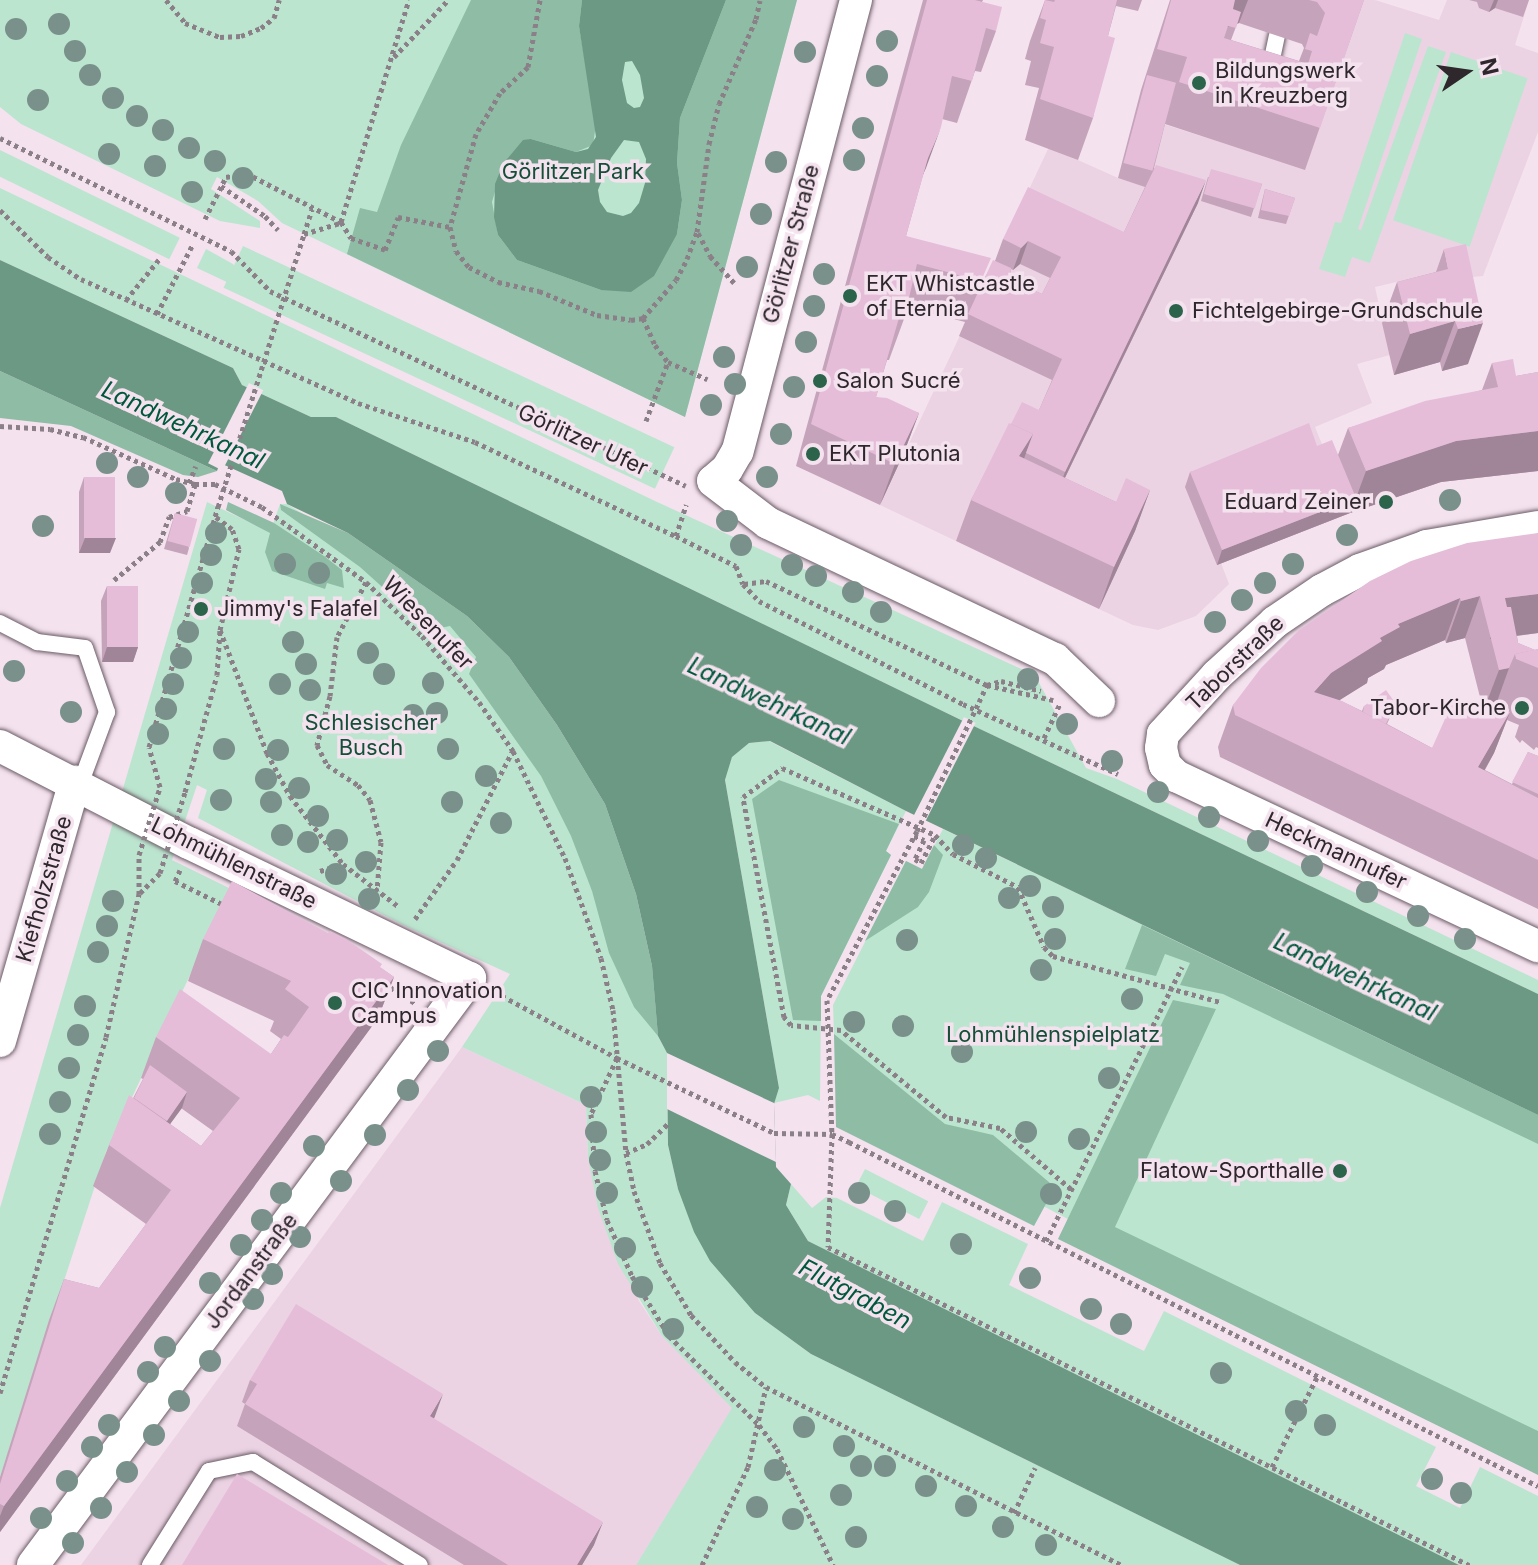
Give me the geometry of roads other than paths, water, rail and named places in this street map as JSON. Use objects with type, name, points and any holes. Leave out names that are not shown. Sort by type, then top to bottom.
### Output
[{"type":"street","name":"Görlitzer Straße","points":[[856,0],[737,452],[727,469],[713,481],[768,523],[1055,659],[1099,701]]},
{"type":"street","name":"Taborstraße","points":[[1163,734],[1243,650],[1298,605],[1340,580],[1427,546],[1538,527]]},
{"type":"street","name":"Heckmannufer","points":[[1163,734],[1161,748],[1165,765],[1176,776],[1538,946]]},
{"type":"street","name":"Lohmühlenstraße","points":[[0,746],[189,843],[470,978]]},
{"type":"street","name":"Kiefholzstraße","points":[[0,1041],[75,782]]},
{"type":"street","name":"Jordanstraße","points":[[33,1565],[470,978]]},
{"type":"lane","points":[[1268,75],[1277,36]]},
{"type":"lane","points":[[0,623],[37,642],[85,648],[107,712],[84,774],[75,782]]},
{"type":"lane","points":[[150,1565],[209,1471],[253,1462],[420,1565]]},
{"type":"water","points":[[582,0],[726,0],[680,118],[677,163],[682,200],[677,234],[654,276],[631,292],[601,290],[517,260],[498,235],[494,217],[495,184],[503,164],[523,140],[531,139],[576,152],[588,149],[596,137],[579,26]],"holes":[[[632,61],[640,75],[644,98],[640,107],[634,108],[627,103],[622,80],[625,62]],[[624,140],[639,142],[646,159],[645,183],[639,203],[631,213],[623,216],[607,212],[600,202],[598,190],[611,158]]]},
{"type":"water","points":[[0,260],[233,368],[242,385],[311,417],[336,417],[961,720],[1538,994],[1538,1115],[906,811],[770,741],[749,743],[732,757],[725,780],[779,1088],[774,1104],[776,1167],[791,1184],[786,1205],[808,1241],[1459,1565],[1240,1565],[811,1354],[755,1313],[710,1261],[694,1232],[678,1189],[668,1145],[667,1053],[658,1036],[652,966],[636,894],[605,804],[557,725],[509,657],[467,616],[348,533],[287,504],[282,491],[220,463],[217,471],[0,371]]},
{"type":"place","name":"Bildungswerk in Kreuzberg","points":[[1199,83]]},
{"type":"place","name":"EKT Whistcastle of Eternia","points":[[850,296]]},
{"type":"place","name":"Fichtelgebirge-Grundschule","points":[[1176,311]]},
{"type":"place","name":"Salon Sucré","points":[[820,381]]},
{"type":"place","name":"EKT Plutonia","points":[[813,454]]},
{"type":"place","name":"Eduard Zeiner","points":[[1386,502]]},
{"type":"place","name":"Jimmy's Falafel","points":[[201,609]]},
{"type":"place","name":"Tabor-Kirche","points":[[1522,708]]},
{"type":"place","name":"CIC Innovation Campus","points":[[335,1003]]},
{"type":"place","name":"Flatow-Sporthalle","points":[[1340,1171]]},
{"type":"park label","name":"Görlitzer Park","points":[[573,172]]},
{"type":"park label","name":"Schlesischer Busch","points":[[371,734]]},
{"type":"park label","name":"Lohmühlenspielplatz","points":[[1053,1035]]},
{"type":"water label","name":"Landwehrkanal","points":[[183,425]]},
{"type":"water label","name":"Landwehrkanal","points":[[769,701]]},
{"type":"water label","name":"Landwehrkanal","points":[[1355,977]]},
{"type":"water label","name":"Flutgraben","points":[[855,1294]]}]
